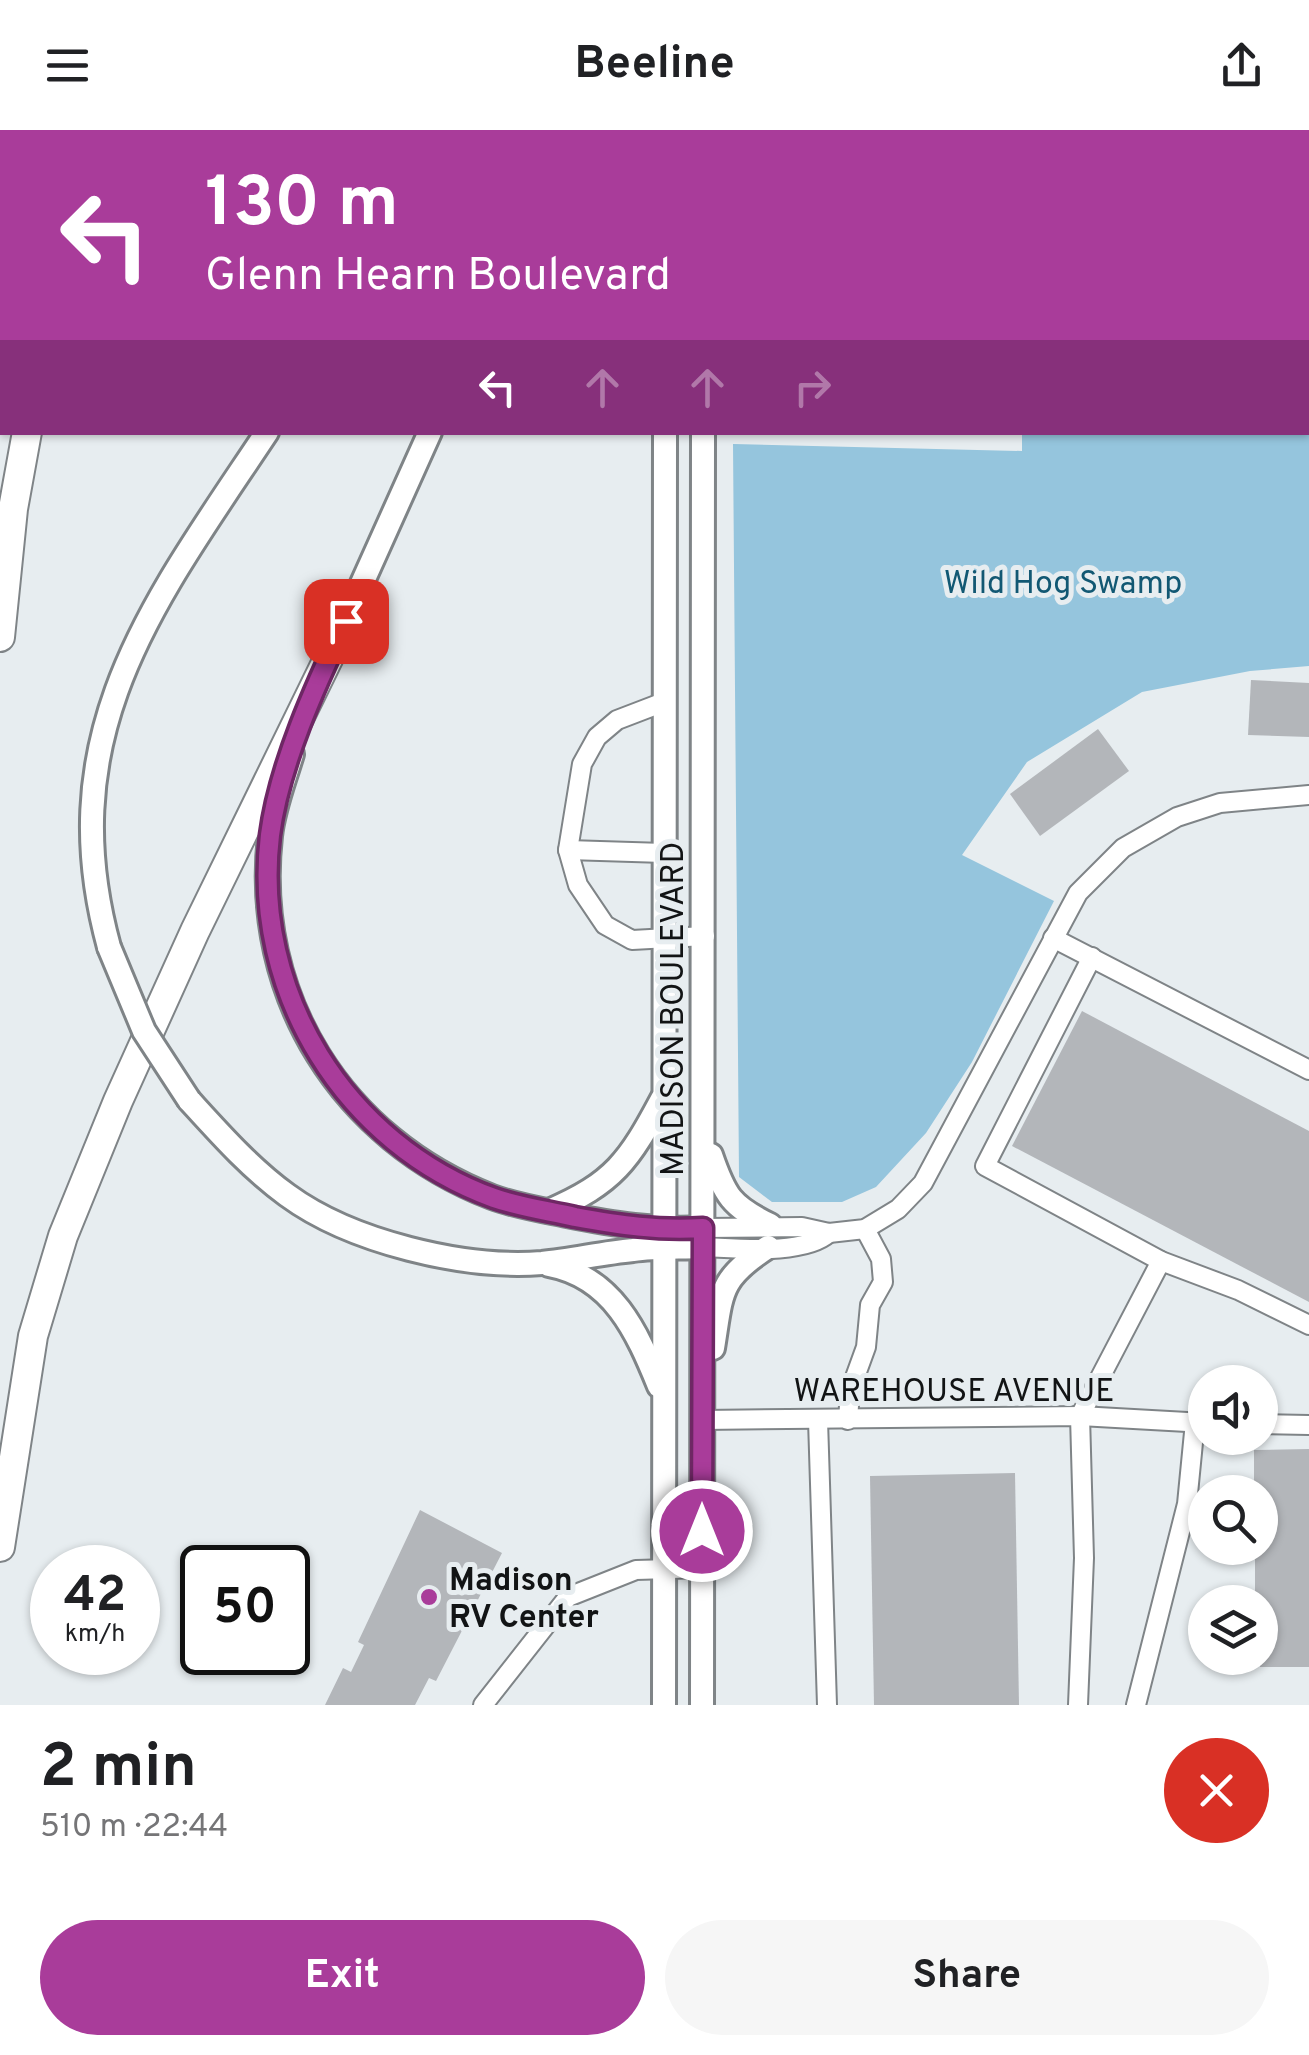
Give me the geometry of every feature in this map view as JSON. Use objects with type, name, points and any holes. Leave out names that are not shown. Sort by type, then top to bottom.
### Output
[{"type":"highway","points":[[0,637],[13,509],[27,435]]},
{"type":"highway","points":[[0,1547],[33,1336],[63,1236],[118,1101],[196,931],[330,655]]},
{"type":"main road","points":[[264,435],[139,634],[112,699],[96,768],[92,825],[97,894],[109,947],[144,1031],[189,1100],[267,1180],[290,1198],[374,1237],[455,1258],[541,1263],[573,1269],[600,1289],[629,1320],[664,1398]]},
{"type":"main road","points":[[429,435],[330,655],[293,750],[270,832],[268,907],[274,942],[296,1016],[314,1052],[336,1082],[390,1138],[459,1183],[496,1199],[634,1228],[664,1239]]},
{"type":"main road","name":"MADISON BOULEVARD","points":[[664,1705],[665,435]]},
{"type":"main road","name":"MADISON BOULEVARD","points":[[702,1705],[703,435]]},
{"type":"main road","points":[[549,1212],[589,1194],[614,1173],[637,1146],[664,1096]]},
{"type":"main road","points":[[702,1420],[722,1295],[729,1278],[769,1236],[740,1210],[722,1185],[704,1135]]},
{"type":"main road","points":[[541,1263],[664,1239],[702,1238]]},
{"type":"street","points":[[664,702],[618,720],[597,737],[582,764],[568,850],[578,885],[605,925],[632,940],[704,936]]},
{"type":"street","points":[[702,1238],[769,1236],[820,1242],[830,1233],[864,1229],[898,1209],[923,1183],[1078,893],[1123,848],[1177,816],[1220,802],[1309,795]]},
{"type":"street","points":[[568,850],[664,853]]},
{"type":"street","points":[[1053,938],[1309,1070]]},
{"type":"street","points":[[1092,958],[985,1166],[1161,1260],[1238,1290],[1309,1325]]},
{"type":"street","points":[[848,1420],[850,1391],[866,1346],[870,1305],[883,1282],[881,1259],[864,1229]]},
{"type":"street","points":[[1078,1705],[1084,1558],[1080,1416],[1161,1260]]},
{"type":"street","name":"WAREHOUSE AVENUE","points":[[702,1420],[1080,1416],[1188,1421]]},
{"type":"street","points":[[818,1420],[827,1705]]},
{"type":"street","points":[[1278,1424],[1309,1424]]},
{"type":"street","points":[[1136,1705],[1194,1455]]},
{"type":"street","points":[[483,1705],[568,1597],[636,1570],[702,1568]]},
{"type":"green space","name":"Wild Hog Swamp","points":[[1022,435],[1309,435],[1309,666],[1250,671],[1142,692],[1027,762],[962,855],[1054,901],[972,1062],[926,1133],[876,1187],[842,1202],[772,1202],[739,1177],[733,444],[1022,451]]},
{"type":"building","points":[[1251,680],[1309,683],[1309,737],[1248,735]]},
{"type":"building","points":[[1098,729],[1129,771],[1040,836],[1010,794]]},
{"type":"building","points":[[1082,1011],[1309,1131],[1309,1302],[1012,1146]]},
{"type":"building","points":[[1309,1449],[1309,1667],[1278,1667],[1278,1585],[1255,1585],[1255,1565],[1278,1565],[1278,1475],[1254,1475],[1254,1455],[1278,1455],[1278,1450]]},
{"type":"building","points":[[1015,1473],[1019,1705],[874,1705],[870,1476]]},
{"type":"building","name":"Madison RV Center","points":[[420,1510],[502,1553],[436,1681],[429,1678],[415,1705],[325,1705],[343,1668],[351,1672],[364,1645],[358,1642]]},
{"type":"place","name":"Madison RV Center","points":[[429,1597]]},
{"type":"route","points":[[346,621],[293,750],[270,832],[268,907],[283,978],[296,1016],[314,1052],[362,1112],[390,1138],[459,1183],[496,1199],[634,1228],[703,1228],[702,1531]]}]
